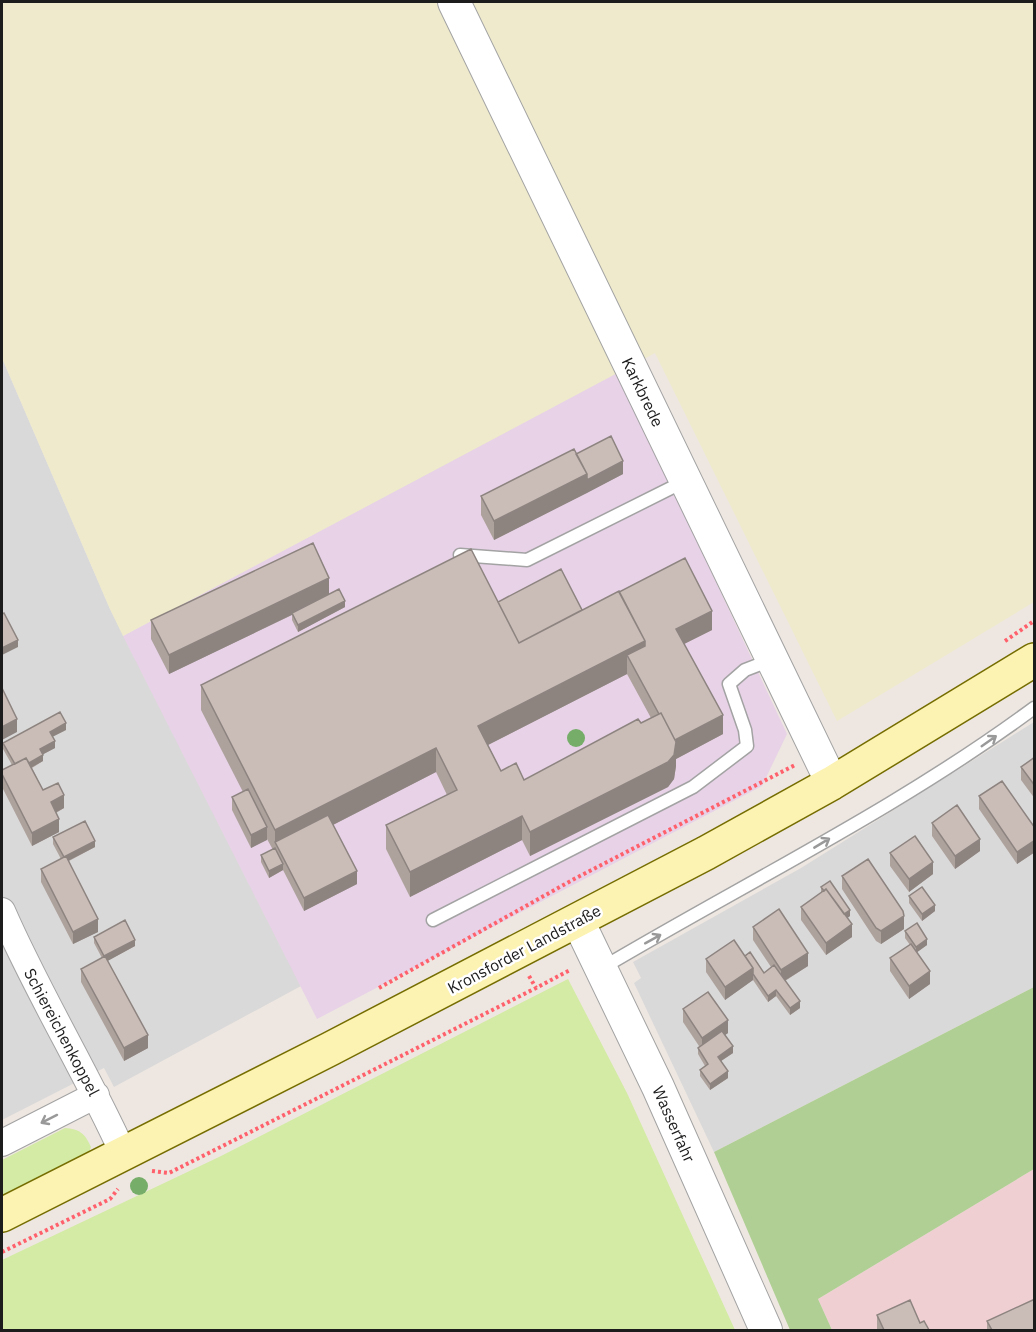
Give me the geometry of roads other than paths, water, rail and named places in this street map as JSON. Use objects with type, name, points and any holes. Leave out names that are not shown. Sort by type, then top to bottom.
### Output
[{"type":"main road","name":"Kronsforder Landstraße","points":[[2,1215],[578,921],[832,783],[1034,661]]},
{"type":"street","name":"Karkbrede","points":[[454,2],[832,783]]},
{"type":"street","name":"Schiereichenkoppel","points":[[2,911],[11,956],[96,1095],[123,1153]]},
{"type":"street","name":"Wasserfahr","points":[[578,921],[590,970],[658,1087],[766,1330]]},
{"type":"street","points":[[2,1143],[96,1095]]},
{"type":"lane","points":[[449,561],[459,555],[527,560],[686,480]]},
{"type":"lane","points":[[433,920],[693,787],[747,746],[745,730],[729,684],[745,670],[772,659]]},
{"type":"lane","points":[[590,970],[797,858],[985,745],[1035,708]]}]
